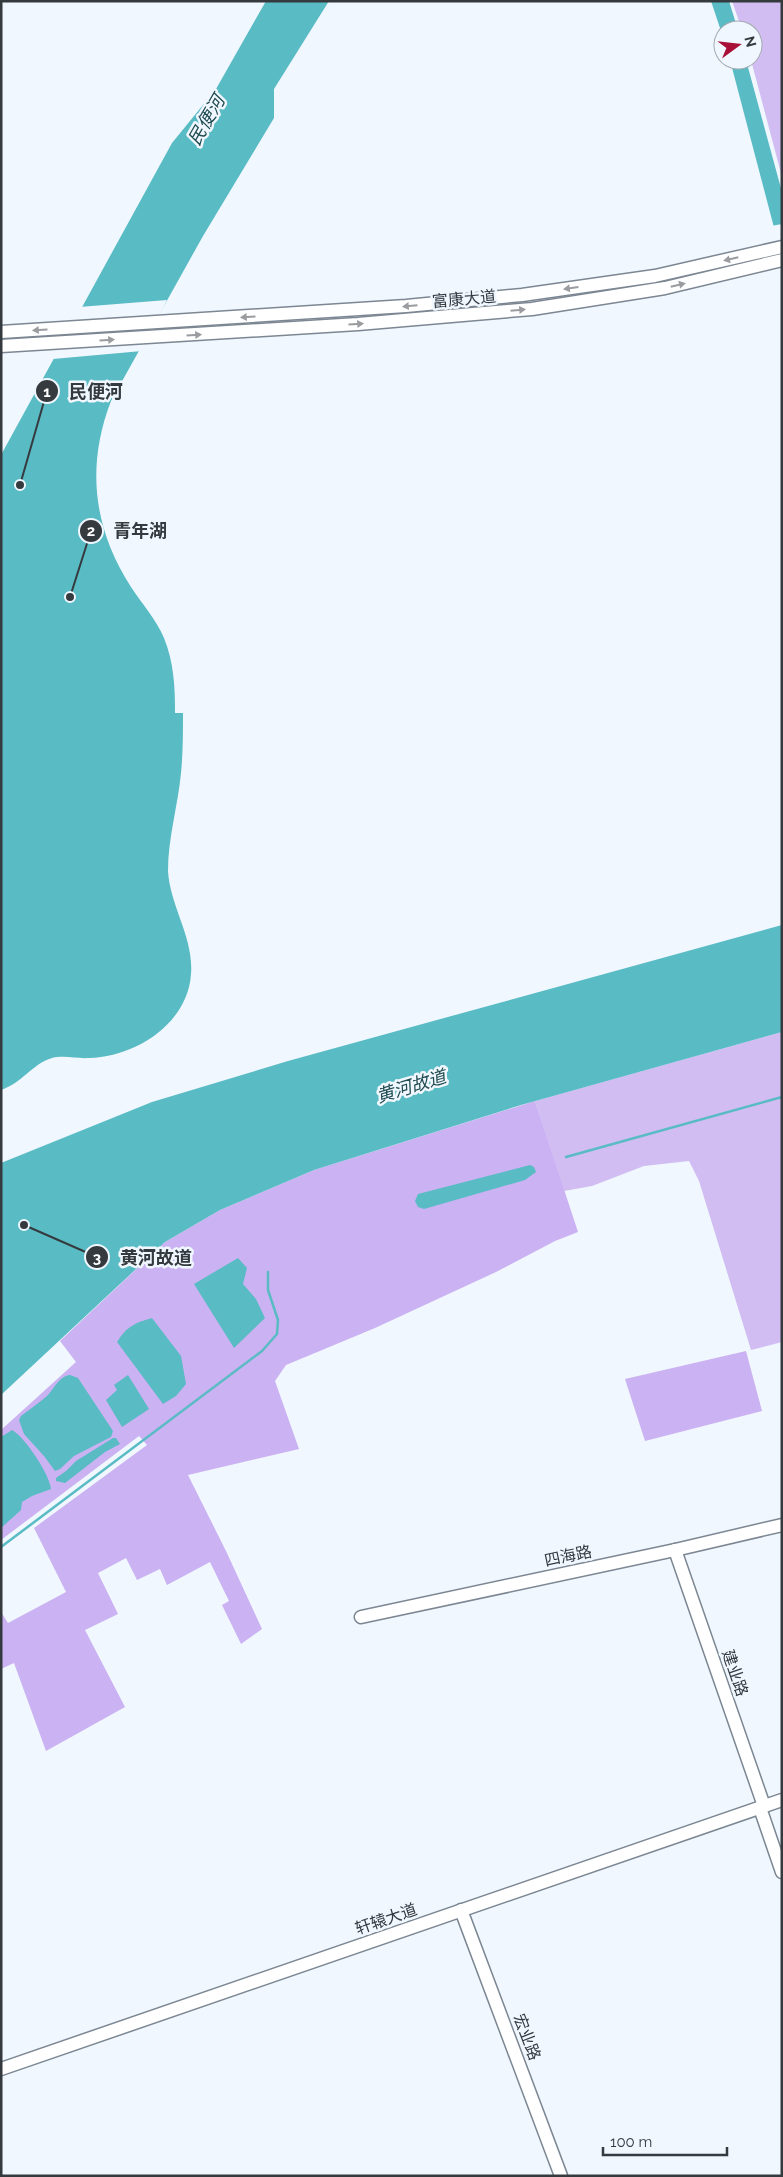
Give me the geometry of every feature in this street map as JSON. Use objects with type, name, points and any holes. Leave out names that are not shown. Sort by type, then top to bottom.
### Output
[{"type":"street","name":"富康大道","points":[[1,332],[406,306],[522,295],[655,276],[781,253]]},
{"type":"street","name":"富康大道","points":[[1,346],[358,324],[532,309],[665,288],[781,253]]},
{"type":"street","name":"四海路","points":[[361,1617],[676,1550],[782,1525]]},
{"type":"street","name":"建业路","points":[[676,1550],[782,1872]]},
{"type":"street","name":"轩辕大道","points":[[1,2069],[782,1800]]},
{"type":"street","name":"宏业路","points":[[461,1910],[561,2176]]},
{"type":"shaded area","points":[[732,1],[782,1],[782,177],[754,70],[763,70],[763,20],[739,20]]},
{"type":"shaded area","points":[[782,1032],[782,1342],[751,1350],[699,1181],[689,1161],[644,1166],[592,1186],[564,1191],[535,1101]]},
{"type":"shaded area","points":[[535,1101],[578,1232],[555,1241],[496,1272],[375,1328],[286,1365],[275,1381],[299,1449],[188,1475],[262,1629],[241,1644],[222,1605],[229,1601],[210,1562],[167,1585],[160,1569],[137,1580],[126,1558],[98,1573],[118,1614],[85,1630],[125,1707],[46,1751],[14,1663],[1,1669],[1,1612],[8,1623],[66,1592],[34,1528],[147,1445],[139,1436],[1,1540],[1,1430],[76,1362],[60,1341],[165,1242],[220,1210],[314,1170]]},
{"type":"shaded area","points":[[746,1351],[762,1411],[645,1441],[625,1379]]},
{"type":"water","points":[[266,1],[329,1],[274,89],[274,118],[203,236],[111,401],[98,449],[96,473],[101,519],[108,542],[118,565],[131,587],[161,631],[170,657],[175,694],[175,713],[183,713],[181,773],[168,871],[173,897],[189,948],[191,974],[188,992],[170,1022],[141,1044],[107,1056],[52,1058],[15,1083],[1,1090],[1,455],[172,143],[216,89]]},
{"type":"water","points":[[711,1],[729,1],[735,20],[717,20]]},
{"type":"water","points":[[733,70],[749,70],[782,192],[782,258]]},
{"type":"water","points":[[782,925],[782,1032],[521,1105],[314,1170],[220,1210],[165,1242],[1,1395],[1,1163],[152,1102],[288,1061]]},
{"type":"water","points":[[530,1165],[534,1167],[536,1172],[525,1180],[424,1209],[418,1207],[415,1201],[418,1194]]},
{"type":"water","points":[[238,1258],[247,1268],[243,1284],[256,1299],[265,1318],[234,1348],[194,1284]]},
{"type":"water","points":[[152,1318],[181,1356],[186,1384],[176,1396],[163,1404],[117,1342],[124,1332],[132,1326]]},
{"type":"water","points":[[70,1375],[78,1378],[113,1431],[111,1437],[74,1456],[60,1469],[55,1471],[24,1434],[19,1420],[21,1416],[47,1396],[60,1380]]},
{"type":"water","points":[[128,1375],[149,1409],[122,1427],[106,1400],[117,1390],[114,1385]]},
{"type":"water","points":[[12,1430],[23,1440],[36,1457],[50,1483],[51,1489],[22,1502],[21,1510],[1,1528],[1,1437]]},
{"type":"water","points":[[116,1438],[120,1444],[105,1452],[65,1483],[56,1481],[56,1478],[76,1461]]},
{"type":"pier","points":[[782,224],[782,260],[779,258],[771,226]]},
{"type":"pier","points":[[167,300],[142,351],[53,359],[79,307]]},
{"type":"waterway","points":[[566,1157],[782,1097]]},
{"type":"waterway","points":[[1,1547],[262,1351],[277,1334],[278,1320],[268,1290],[268,1272]]},
{"type":"place","name":"民便河","points":[[20,485]]},
{"type":"place","name":"青年湖","points":[[70,597]]},
{"type":"place","name":"黄河故道","points":[[24,1225]]}]
